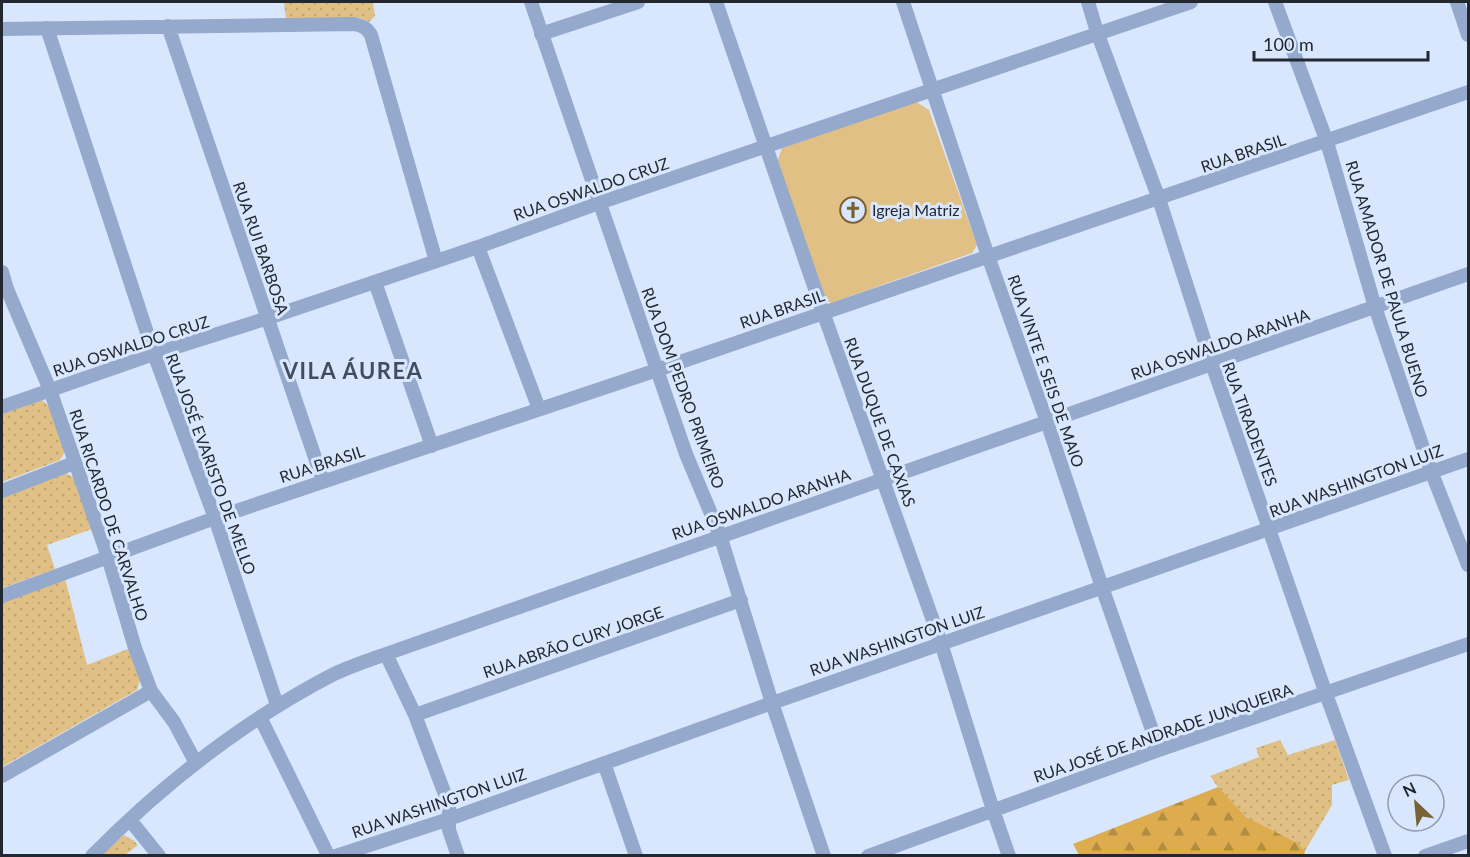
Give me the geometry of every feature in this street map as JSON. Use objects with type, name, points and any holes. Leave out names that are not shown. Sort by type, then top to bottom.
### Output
[{"type":"street","name":"RUA DOM PEDRO PRIMEIRO","points":[[531,2],[686,454],[720,535],[772,703],[824,855]]},
{"type":"street","points":[[541,34],[638,2]]},
{"type":"street","name":"RUA DUQUE DE CAXIAS","points":[[716,2],[941,643],[1009,855]]},
{"type":"street","name":"RUA VINTE E SEIS DE MAIO","points":[[903,2],[988,256],[1160,750]]},
{"type":"street","name":"RUA TIRADENTES","points":[[1088,2],[1159,199],[1212,364],[1326,694],[1385,855]]},
{"type":"street","name":"RUA OSWALDO CRUZ","points":[[2,407],[154,354],[478,247],[599,203],[1097,32],[1191,2]]},
{"type":"street","name":"RUA AMADOR DE PAULA BUENO","points":[[1275,2],[1327,142],[1375,307],[1431,471],[1468,565]]},
{"type":"street","points":[[1457,2],[1468,35]]},
{"type":"street","points":[[2,29],[354,24],[367,28],[371,35],[436,261]]},
{"type":"street","name":"RUA RUI BARBOSA","points":[[168,26],[323,482]]},
{"type":"street","name":"RUA JOSÉ EVARISTO DE MELLO","points":[[47,28],[154,354],[215,518],[277,705]]},
{"type":"street","name":"RUA BRASIL","points":[[2,596],[215,518],[657,370],[1468,92]]},
{"type":"street","points":[[478,247],[539,409]]},
{"type":"street","name":"RUA RICARDO DE CARVALHO","points":[[2,272],[4,290],[50,390],[108,557],[121,604],[151,692],[174,722],[196,763]]},
{"type":"street","name":"RUA OSWALDO ARANHA","points":[[92,855],[196,763],[277,705],[337,673],[720,535],[1468,274]]},
{"type":"street","points":[[375,282],[432,446]]},
{"type":"street","name":"RUA WASHINGTON LUIZ","points":[[336,855],[448,819],[941,643],[1468,459]]},
{"type":"street","points":[[2,491],[74,464]]},
{"type":"street","name":"RUA ABRÃO CURY JORGE","points":[[415,715],[741,600]]},
{"type":"street","name":"RUA JOSÉ DE ANDRADE JUNQUEIRA","points":[[868,855],[1160,750],[1468,644]]},
{"type":"street","points":[[386,654],[415,715],[449,805],[449,831],[458,855]]},
{"type":"street","points":[[2,776],[151,692]]},
{"type":"street","points":[[260,717],[330,855]]},
{"type":"street","points":[[604,763],[636,855]]},
{"type":"street","points":[[130,820],[159,855]]},
{"type":"street","points":[[1425,855],[1468,841]]},
{"type":"street","name":"RUA OSWALDO ARANHA","points":[[84,855],[106,842]]},
{"type":"shaded area","points":[[284,2],[373,2],[375,16],[369,22],[361,18],[286,19]]},
{"type":"shaded area","points":[[915,101],[929,110],[977,245],[972,253],[831,303],[823,299],[777,162],[782,148]]},
{"type":"shaded area","points":[[42,400],[52,409],[66,450],[60,460],[2,482],[2,414]]},
{"type":"shaded area","points":[[64,472],[73,477],[92,529],[47,545],[55,569],[2,588],[2,496]]},
{"type":"shaded area","points":[[65,578],[87,665],[128,649],[140,680],[137,690],[2,767],[2,602]]},
{"type":"shaded area","points":[[1280,740],[1288,755],[1335,740],[1349,780],[1332,785],[1332,805],[1305,851],[1292,841],[1242,814],[1227,799],[1210,776],[1259,757],[1256,748]]},
{"type":"shaded area","points":[[124,835],[138,845],[125,855],[101,856]]},
{"type":"green space","points":[[1218,787],[1246,817],[1297,843],[1305,851],[1304,855],[1079,855],[1073,844]]},
{"type":"place","name":"Igreja Matriz","points":[[853,210]]},
{"type":"district","name":"VILA ÁUREA","points":[[353,371]]}]
